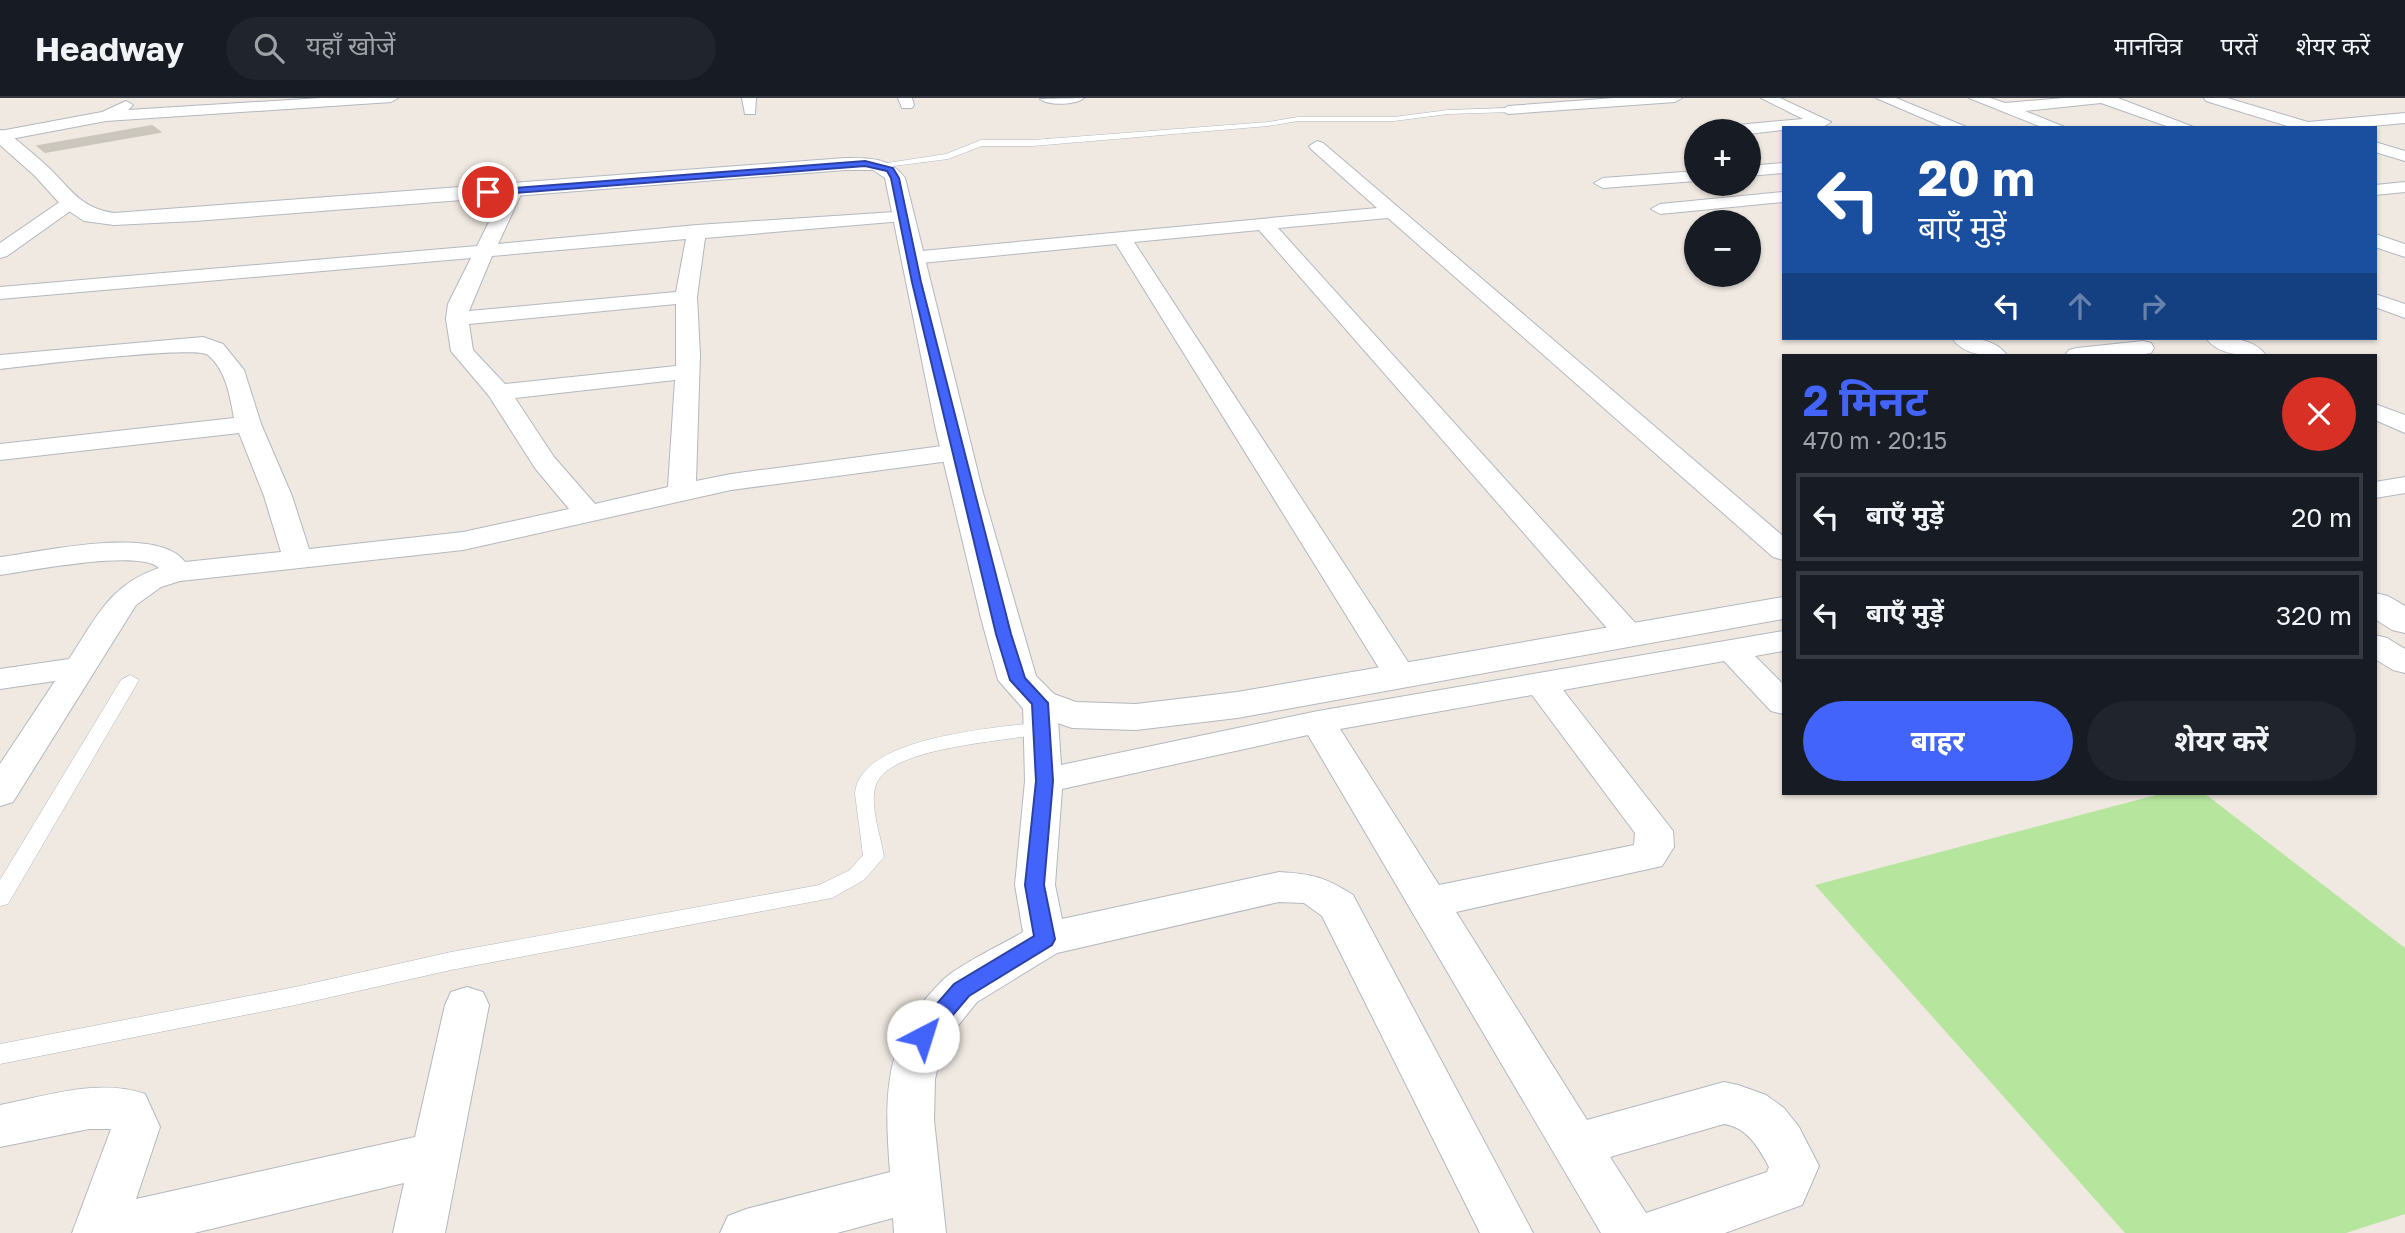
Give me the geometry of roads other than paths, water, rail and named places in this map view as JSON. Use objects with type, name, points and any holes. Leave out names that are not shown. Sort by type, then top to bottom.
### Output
[{"type":"street","points":[[106,116],[122,109],[131,98]]},
{"type":"street","points":[[0,136],[106,116],[290,101],[391,98]]},
{"type":"street","points":[[1050,103],[1077,98]]},
{"type":"street","points":[[1508,110],[1675,98]]},
{"type":"street","points":[[1768,98],[1829,125]]},
{"type":"street","points":[[1883,98],[1956,126]]},
{"type":"street","points":[[1976,98],[2054,126]]},
{"type":"street","points":[[2211,98],[2306,126]]},
{"type":"street","points":[[2004,108],[2107,99],[2182,126]]},
{"type":"street","points":[[2318,126],[2405,118]]},
{"type":"street","points":[[2353,122],[2367,126]]},
{"type":"street","points":[[1761,129],[1782,128]]},
{"type":"street","points":[[2377,129],[2395,134]]},
{"type":"street","points":[[0,136],[42,172],[70,203],[92,216],[114,219],[845,164],[878,165],[890,170],[895,178],[957,452],[1018,680],[1041,715],[1044,781],[1035,885],[1045,939]]},
{"type":"street","points":[[1317,146],[1782,550]]},
{"type":"street","points":[[2377,148],[2405,156]]},
{"type":"street","points":[[1761,170],[1782,168]]},
{"type":"street","points":[[1603,183],[1684,177]]},
{"type":"street","points":[[2377,190],[2405,187]]},
{"type":"street","points":[[514,190],[459,304],[457,318],[462,351],[499,392],[544,462],[587,512]]},
{"type":"street","points":[[1660,209],[1782,197]]},
{"type":"street","points":[[0,252],[70,203]]},
{"type":"street","points":[[911,258],[1390,212]]},
{"type":"street","points":[[0,293],[903,215]]},
{"type":"street","points":[[1264,225],[1630,636]]},
{"type":"street","points":[[2377,230],[2395,228]]},
{"type":"street","points":[[682,491],[687,372],[686,298],[697,231]]},
{"type":"street","points":[[1122,238],[1399,674]]},
{"type":"street","points":[[2377,241],[2405,251]]},
{"type":"street","points":[[2377,263],[2405,259]]},
{"type":"street","points":[[457,318],[686,298]]},
{"type":"street","points":[[2377,301],[2405,312]]},
{"type":"street","points":[[1967,340],[1993,354]]},
{"type":"street","points":[[2221,340],[2252,354]]},
{"type":"street","points":[[0,362],[203,344],[215,349],[232,370],[248,424],[278,496],[297,557]]},
{"type":"street","points":[[2086,354],[2143,348]]},
{"type":"street","points":[[499,392],[687,372]]},
{"type":"street","points":[[2377,412],[2405,425]]},
{"type":"street","points":[[0,452],[248,424]]},
{"type":"street","points":[[0,793],[124,599],[133,590],[176,572],[463,541],[682,491],[790,473],[957,452]]},
{"type":"street","points":[[2387,488],[2405,501]]},
{"type":"street","points":[[0,566],[125,552],[155,553],[170,560],[176,572]]},
{"type":"street","points":[[2377,605],[2405,622]]},
{"type":"street","points":[[1041,715],[1136,717],[1237,705],[1399,674],[1782,608]]},
{"type":"street","points":[[1044,781],[1318,722],[1782,641]]},
{"type":"street","points":[[2377,646],[2405,663]]},
{"type":"street","points":[[1731,650],[1782,701]]},
{"type":"street","points":[[0,679],[80,667]]},
{"type":"street","points":[[1428,903],[1648,856],[1654,847],[1654,831],[1541,684]]},
{"type":"street","points":[[1318,722],[1629,1233]]},
{"type":"street","points":[[746,1233],[917,1211],[910,1120],[912,1079],[923,1036],[961,990],[1045,939],[1279,887],[1313,888],[1338,906],[1507,1233]]},
{"type":"street","points":[[419,1233],[467,1005]]},
{"type":"street","points":[[1575,1145],[1724,1103],[1743,1104],[1763,1117],[1794,1166],[1784,1189],[1657,1233]]},
{"type":"street","points":[[0,1126],[89,1108],[128,1109],[136,1127],[99,1232]]},
{"type":"street","points":[[99,1232],[436,1154]]},
{"type":"lane","points":[[878,165],[948,156],[981,143],[1046,142],[1268,124],[1298,119],[1394,119],[1448,112],[1508,110]]},
{"type":"lane","points":[[0,898],[130,680]]},
{"type":"lane","points":[[0,1054],[300,995],[452,961],[824,892],[857,875],[874,857],[865,786],[874,771],[892,757],[1041,715]]}]
